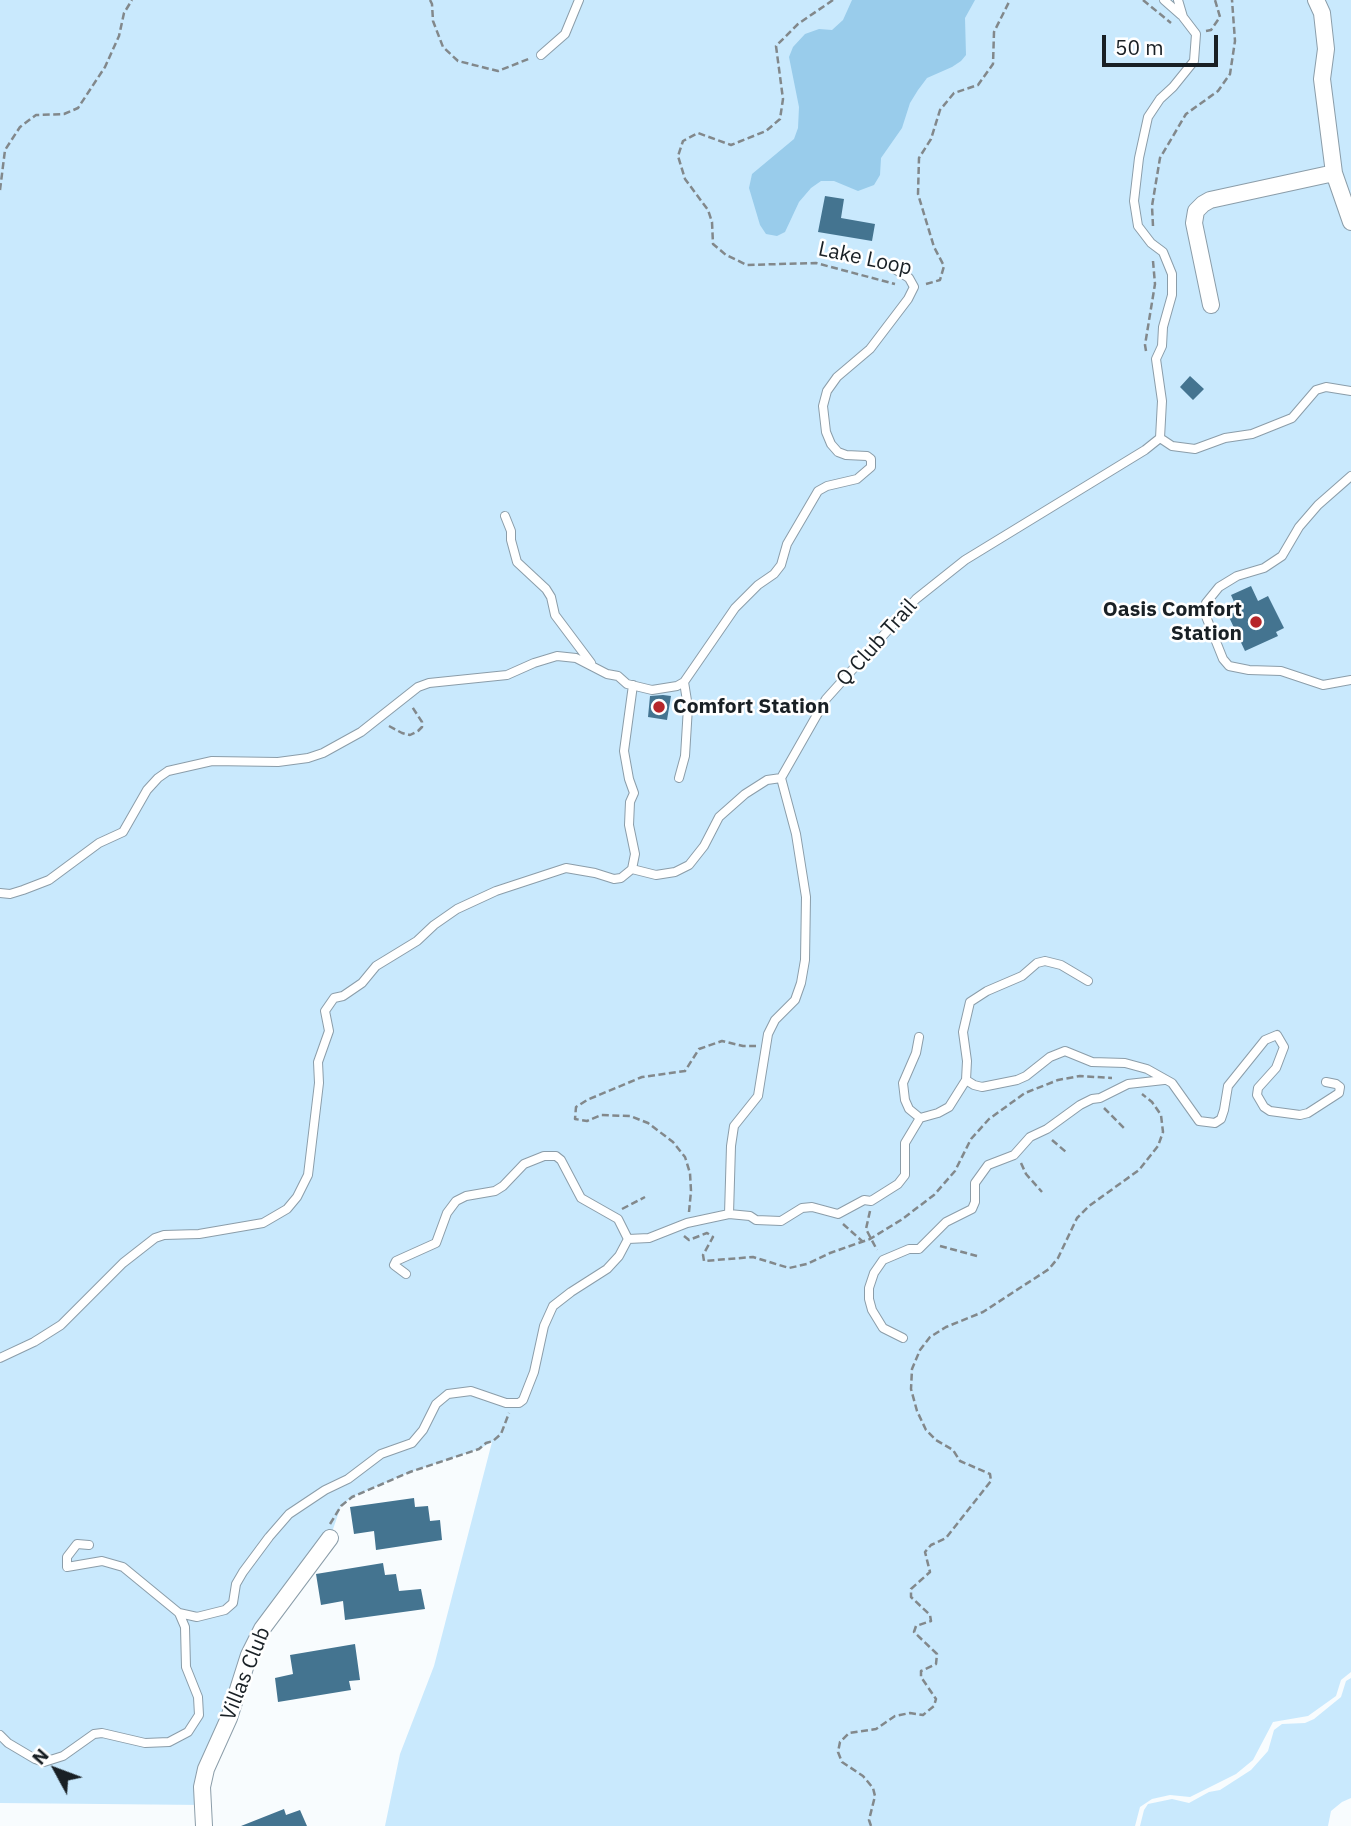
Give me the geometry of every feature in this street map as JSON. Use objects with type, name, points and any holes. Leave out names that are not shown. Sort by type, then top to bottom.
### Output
[{"type":"street","points":[[1316,0],[1322,13],[1326,50],[1322,79],[1334,173],[1351,222]]},
{"type":"street","points":[[1211,305],[1194,223],[1196,211],[1210,200],[1334,173]]},
{"type":"street","name":"Villas Club","points":[[204,1826],[202,1787],[206,1769],[229,1718],[249,1655],[262,1629],[330,1538]]},
{"type":"lane","points":[[541,55],[565,34],[579,0]]},
{"type":"lane","points":[[1164,0],[1183,17],[1196,34],[1194,61],[1160,99],[1148,117],[1139,158],[1134,201],[1138,226],[1151,243],[1163,252],[1172,274],[1172,295],[1163,327],[1162,346],[1156,359],[1162,401],[1160,438],[1172,446],[1195,449],[1224,438],[1252,434],[1292,418],[1316,390],[1326,387],[1351,391]]},
{"type":"lane","points":[[1178,0],[1183,17]]},
{"type":"lane","points":[[0,893],[23,890],[49,880],[99,843],[123,832],[147,790],[168,771],[212,761],[278,762],[308,758],[343,744],[369,727],[418,687],[429,683],[507,676],[557,656],[576,658],[633,685],[652,690],[677,686],[684,682],[735,608],[781,565],[787,544],[818,491],[857,479],[872,467],[871,458],[846,455],[831,444],[826,432],[823,406],[827,391],[837,377],[870,349],[914,287],[908,278],[882,261]]},
{"type":"lane","name":"Q Club Trail","points":[[780,778],[825,699],[916,599],[965,560],[1145,450],[1160,438]]},
{"type":"lane","points":[[1351,476],[1318,505],[1299,527],[1282,556],[1264,568],[1237,576],[1219,587],[1206,603],[1205,614],[1223,659],[1230,666],[1281,671],[1322,685],[1351,680]]},
{"type":"lane","points":[[505,516],[517,562],[546,589],[551,597],[555,615],[593,666]]},
{"type":"lane","points":[[679,778],[685,756],[688,707],[684,682]]},
{"type":"lane","points":[[0,1358],[34,1342],[61,1325],[123,1263],[155,1238],[264,1223],[287,1209],[297,1197],[308,1175],[319,1083],[318,1062],[329,1031],[325,1011],[334,999],[362,983],[376,966],[416,941],[457,909],[496,891],[566,868],[614,879],[621,878],[632,869],[635,854],[629,825],[634,793],[624,751],[633,685]]},
{"type":"lane","points":[[632,869],[656,875],[675,872],[689,865],[704,846],[719,817],[766,780],[780,778],[796,834],[806,897],[805,960],[802,983],[795,1000],[775,1020],[768,1034],[758,1096],[734,1126],[728,1191],[730,1214]]},
{"type":"lane","points":[[628,1239],[649,1238],[687,1223],[730,1214],[750,1216],[756,1220],[781,1221],[802,1208],[812,1207],[838,1214],[864,1200],[871,1201],[898,1184],[905,1175],[905,1143],[920,1118],[938,1114],[949,1107],[962,1090],[966,1080],[967,1060],[963,1031],[970,1002],[986,991],[1022,976],[1037,963],[1045,961],[1061,965],[1088,981]]},
{"type":"lane","points":[[966,1080],[974,1086],[982,1087],[1017,1080],[1050,1056],[1065,1051],[1092,1062],[1147,1069],[1172,1083],[1199,1121],[1215,1123],[1221,1119],[1228,1086],[1265,1040],[1277,1035],[1284,1047],[1276,1068],[1258,1088],[1257,1095],[1264,1107],[1270,1111],[1300,1115],[1308,1113],[1339,1093],[1340,1087],[1325,1082]]},
{"type":"lane","points":[[919,1037],[916,1053],[903,1083],[909,1109],[920,1118]]},
{"type":"lane","points":[[903,1338],[883,1328],[869,1299],[874,1273],[883,1260],[909,1249],[919,1249],[946,1222],[972,1209],[975,1202],[975,1182],[988,1165],[1014,1155],[1025,1141],[1086,1101],[1100,1098],[1128,1084],[1164,1080]]},
{"type":"lane","points":[[406,1274],[394,1265],[396,1261],[436,1243],[447,1213],[456,1201],[466,1196],[495,1191],[524,1164],[537,1157],[551,1155],[561,1160],[581,1198],[618,1219],[628,1239]]},
{"type":"lane","points":[[89,1545],[77,1544],[67,1557],[68,1567],[102,1562],[123,1567],[179,1613],[197,1617],[225,1611],[233,1603],[236,1584],[243,1572],[289,1514],[325,1490],[348,1479],[381,1454],[412,1443],[418,1438],[436,1404],[443,1397],[457,1391],[471,1391],[513,1404],[523,1400],[534,1372],[540,1338],[553,1306],[607,1269],[619,1256],[628,1239]]},
{"type":"lane","points":[[0,1735],[34,1759],[44,1762],[63,1756],[94,1734],[102,1733],[145,1743],[160,1743],[180,1738],[194,1724],[200,1707],[188,1676],[184,1656],[185,1627],[179,1613]]},
{"type":"path","points":[[0,190],[5,150],[20,127],[36,116],[64,114],[78,108],[105,67],[119,36],[124,13],[132,0]]},
{"type":"path","points":[[430,0],[433,22],[443,47],[458,61],[498,71],[541,55]]},
{"type":"path","name":"Lake Loop","points":[[833,0],[798,24],[776,46],[783,99],[780,119],[765,131],[731,145],[698,133],[683,141],[678,156],[685,179],[708,210],[712,222],[713,244],[726,255],[747,265],[816,263],[914,287],[940,280],[944,266],[934,247],[918,194],[919,158],[931,139],[940,110],[954,93],[978,85],[993,64],[994,32],[1010,0]]},
{"type":"path","points":[[1156,359],[1148,355],[1145,345],[1155,284],[1151,243],[1152,206],[1160,158],[1186,114],[1218,91],[1230,74],[1235,41],[1232,0]]},
{"type":"path","points":[[369,727],[385,724],[410,735],[418,731],[422,722],[406,696]]},
{"type":"path","points":[[1100,1098],[1105,1112],[1126,1130]]},
{"type":"path","points":[[1042,1131],[1066,1152]]},
{"type":"path","points":[[1014,1155],[1042,1192]]},
{"type":"path","points":[[605,1210],[625,1209],[645,1197]]},
{"type":"path","points":[[871,1201],[866,1229],[883,1260]]},
{"type":"path","points":[[831,1213],[862,1241]]},
{"type":"path","points":[[926,1242],[977,1256]]},
{"type":"path","points":[[330,1538],[330,1525],[334,1516],[352,1497],[493,1441],[501,1434],[513,1404]]},
{"type":"shaded area","points":[[0,0],[1351,0],[1351,1672],[1341,1680],[1336,1696],[1308,1716],[1273,1722],[1253,1760],[1236,1774],[1190,1797],[1170,1795],[1152,1799],[1140,1807],[1135,1826],[385,1826],[400,1754],[434,1666],[492,1442],[479,1449],[410,1472],[352,1497],[341,1506],[330,1538],[285,1596],[238,1689],[203,1805],[0,1803]]},
{"type":"shaded area","points":[[852,0],[975,0],[965,18],[966,55],[952,67],[927,78],[918,90],[910,103],[902,128],[881,158],[880,175],[874,185],[858,191],[834,181],[821,181],[799,202],[785,232],[777,236],[766,234],[760,225],[749,188],[752,174],[794,139],[798,128],[799,107],[789,57],[793,47],[805,34],[819,29],[832,30],[843,20]]},
{"type":"shaded area","points":[[1351,1678],[1351,1798],[1331,1811],[1328,1826],[1140,1826],[1148,1804],[1172,1799],[1189,1803],[1209,1792],[1220,1790],[1251,1770],[1268,1751],[1274,1730],[1282,1724],[1305,1723],[1314,1719],[1341,1697],[1346,1681]]},
{"type":"building","points":[[825,196],[844,199],[841,218],[875,224],[872,241],[818,232]]},
{"type":"building","points":[[1190,376],[1204,389],[1193,400],[1180,387]]},
{"type":"building","name":"Oasis Comfort Station","points":[[1251,586],[1258,601],[1268,596],[1284,628],[1276,632],[1278,636],[1245,651],[1228,615],[1238,611],[1231,595]]},
{"type":"building","name":"Comfort Station","points":[[650,696],[671,696],[667,720],[648,717]]},
{"type":"building","points":[[414,1498],[415,1507],[428,1506],[430,1521],[440,1520],[442,1540],[376,1550],[374,1531],[354,1534],[350,1507]]},
{"type":"building","points":[[383,1563],[385,1575],[396,1574],[399,1591],[421,1589],[425,1609],[345,1620],[343,1601],[321,1605],[316,1574]]},
{"type":"building","points":[[355,1644],[360,1680],[349,1681],[351,1690],[278,1702],[275,1678],[293,1674],[290,1655]]},
{"type":"building","points":[[284,1809],[286,1815],[300,1810],[307,1826],[241,1826]]},
{"type":"place","name":"Oasis Comfort Station","points":[[1256,622]]},
{"type":"place","name":"Comfort Station","points":[[659,707]]}]
